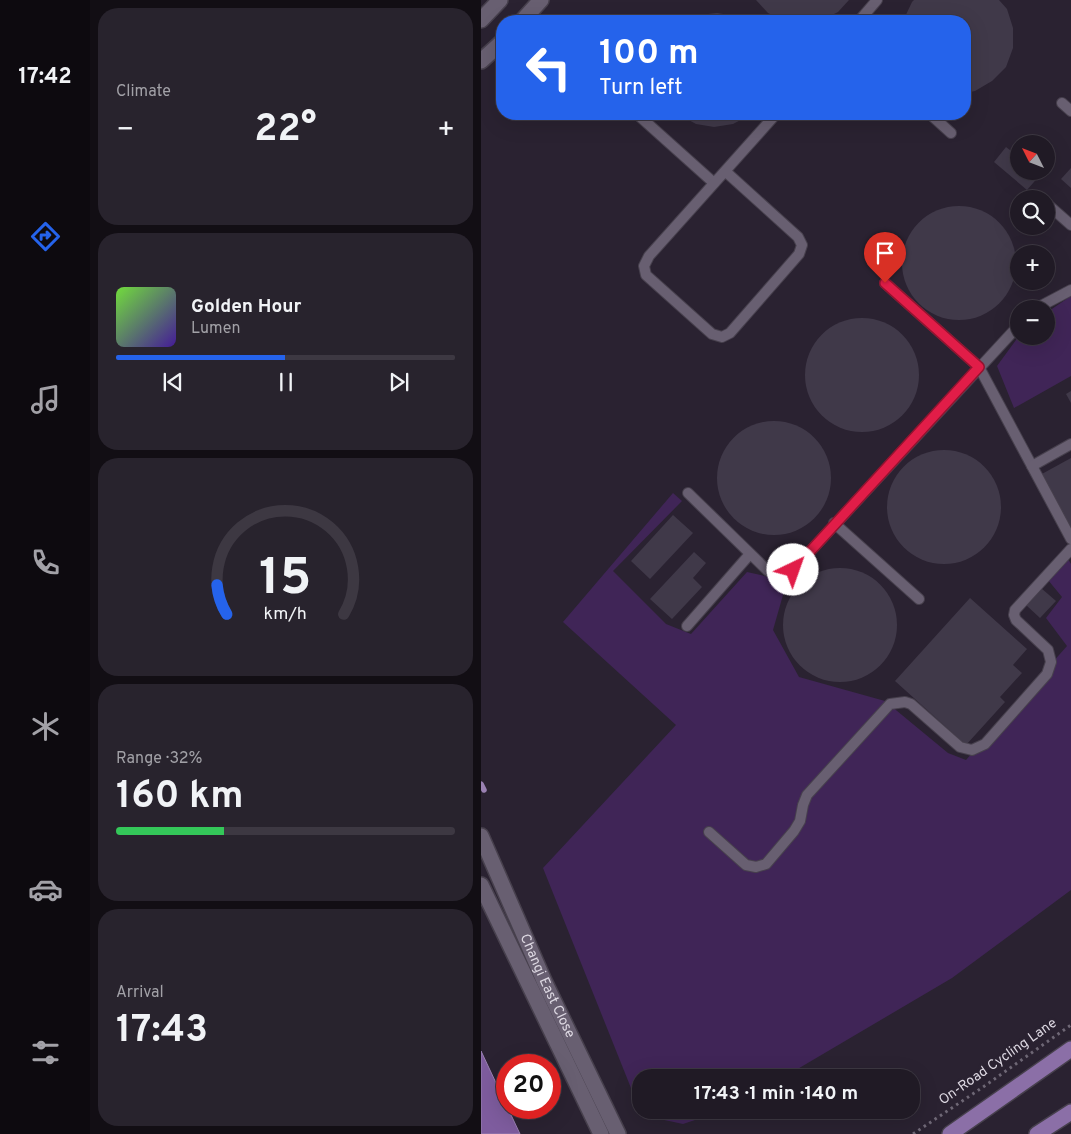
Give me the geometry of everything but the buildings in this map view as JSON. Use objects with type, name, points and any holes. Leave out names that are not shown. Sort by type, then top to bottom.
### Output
[{"type":"main road","points":[[950,1134],[1071,1049]]},
{"type":"main road","points":[[1037,1134],[1071,1112]]},
{"type":"street","points":[[481,20],[500,0]]},
{"type":"street","points":[[527,15],[541,0]]},
{"type":"street","points":[[481,61],[496,47]]},
{"type":"street","name":"Changi East Close","points":[[481,836],[545,982],[619,1134]]},
{"type":"street","name":"Changi East Close","points":[[481,885],[601,1134]]},
{"type":"lane","points":[[864,15],[877,0]]},
{"type":"lane","points":[[1062,103],[1071,111]]},
{"type":"lane","points":[[644,120],[714,184]]},
{"type":"lane","points":[[725,171],[798,237],[802,245],[799,254],[730,333],[721,337],[712,334],[646,275],[644,266],[649,256],[714,184],[725,171],[771,120]]},
{"type":"lane","points":[[937,120],[951,133]]},
{"type":"lane","points":[[1055,211],[1071,225]]},
{"type":"lane","points":[[885,283],[979,367],[1071,539]]},
{"type":"lane","points":[[1052,300],[1071,290]]},
{"type":"lane","points":[[688,493],[768,571],[783,574],[793,570],[1010,334]]},
{"type":"lane","points":[[1032,466],[1071,444]]},
{"type":"lane","points":[[835,523],[919,599]]},
{"type":"lane","points":[[709,832],[746,865],[756,867],[766,864],[800,821],[807,795],[890,704],[905,702],[911,704],[960,747],[972,750],[985,744],[1047,674],[1051,662],[1048,650],[1013,615],[1015,610],[1071,549]]},
{"type":"lane","points":[[687,626],[750,554]]},
{"type":"path","name":"On-Road Cycling Lane","points":[[913,1134],[986,1086],[1071,1025]]},
{"type":"shaded area","points":[[1071,296],[1071,376],[1014,408],[997,366],[1012,345],[1055,345],[1055,307]]},
{"type":"shaded area","points":[[673,493],[682,501],[613,571],[666,624],[691,634],[747,572],[787,581],[773,630],[799,677],[885,701],[948,753],[966,760],[1067,646],[1046,618],[1062,597],[1048,580],[1068,559],[1071,564],[1071,890],[952,978],[798,1069],[632,1069],[632,1090],[543,868],[676,725],[563,622]]},
{"type":"shaded area","points":[[481,1051],[496,1083],[496,1119],[513,1119],[520,1134],[481,1134]]},
{"type":"shaded area","points":[[660,1119],[698,1119],[683,1124]]},
{"type":"waterway","points":[[481,784],[484,790]]},
{"type":"route","points":[[793,570],[979,367],[885,283]]}]
